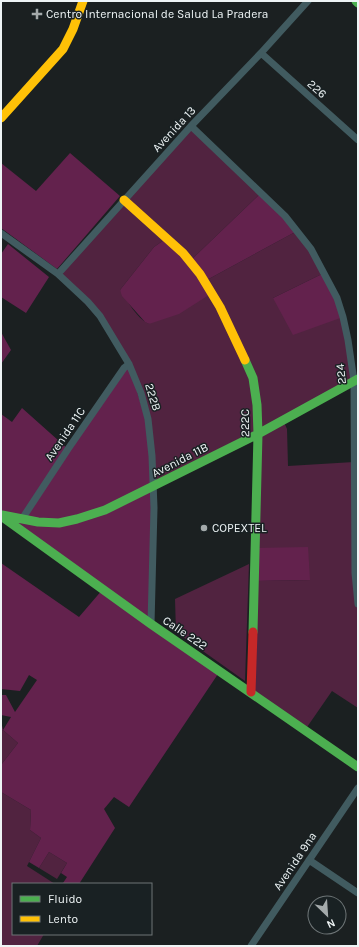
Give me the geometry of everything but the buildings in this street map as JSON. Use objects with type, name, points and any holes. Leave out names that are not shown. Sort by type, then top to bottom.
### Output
[{"type":"street","points":[[1,118],[62,49],[73,29],[83,1]]},
{"type":"street","name":"Avenida 13","points":[[58,274],[191,126],[261,53],[308,1]]},
{"type":"street","name":"226","points":[[261,53],[358,140]]},
{"type":"street","name":"224","points":[[191,126],[285,216],[311,249],[337,298],[348,340],[356,380],[355,573],[358,604]]},
{"type":"street","name":"222C","points":[[124,200],[183,253],[200,274],[220,306],[253,378],[257,405],[258,434],[251,692]]},
{"type":"street","name":"222B","points":[[1,233],[58,274],[88,302],[100,316],[129,364],[141,393],[151,438],[154,508],[151,624]]},
{"type":"street","name":"Avenida 11C","points":[[22,519],[68,449],[124,368],[129,364]]},
{"type":"street","name":"Avenida 11B","points":[[1,515],[41,522],[59,523],[82,518],[105,510],[258,434],[356,380]]},
{"type":"street","name":"Calle 222","points":[[1,515],[151,624],[358,767]]},
{"type":"street","name":"Avenida 9na","points":[[253,945],[358,788]]},
{"type":"street","points":[[309,860],[358,893]]},
{"type":"shaded area","points":[[191,126],[261,193],[190,261],[167,238],[154,247],[120,290],[136,314],[149,324],[205,281],[297,231],[324,273],[273,298],[343,317],[354,381],[283,420],[287,429],[288,466],[354,462],[354,443],[358,443],[358,708],[332,691],[305,730],[251,692],[254,581],[310,580],[255,548],[258,434],[152,487],[141,393],[108,329],[58,274]]},
{"type":"shaded area","points":[[70,153],[120,196],[57,269],[1,228],[1,163],[36,191]]},
{"type":"shaded area","points":[[261,193],[297,231],[205,281],[212,293],[179,314],[149,324],[145,322],[122,296],[120,290],[154,247],[167,238],[190,261]]},
{"type":"shaded area","points":[[8,244],[49,277],[26,313],[1,297],[1,254]]},
{"type":"shaded area","points":[[324,273],[343,317],[293,335],[273,298]]},
{"type":"shaded area","points":[[1,332],[11,350],[1,364]]},
{"type":"shaded area","points":[[129,364],[151,438],[151,624],[220,671],[129,807],[114,797],[104,809],[115,828],[80,883],[63,883],[67,877],[61,873],[67,863],[49,852],[39,868],[29,862],[41,838],[30,830],[31,810],[1,792],[1,765],[18,743],[3,730],[11,717],[1,715],[1,695],[6,695],[15,712],[37,680],[29,675],[20,691],[1,689],[1,563],[79,617],[103,589],[1,516],[1,414],[12,422],[22,408],[68,449]]},
{"type":"shaded area","points":[[308,547],[310,580],[254,581],[255,548]]},
{"type":"shaded area","points":[[249,564],[245,681],[176,632],[175,599]]},
{"type":"shaded area","points":[[1,721],[3,730],[1,732]]},
{"type":"shaded area","points":[[3,730],[18,743],[1,765],[1,732]]},
{"type":"shaded area","points":[[1,792],[31,810],[30,830],[41,838],[27,866],[53,883],[12,883],[12,935],[43,935],[37,946],[1,946]]},
{"type":"shaded area","points":[[49,852],[67,863],[57,879],[39,868]]},
{"type":"traffic: fast","points":[[245,360],[253,378],[257,405],[258,434],[253,632]]},
{"type":"traffic: fast","points":[[2,515],[38,522],[59,523],[105,510],[258,434],[358,379]]},
{"type":"traffic: fast","points":[[1,516],[151,624],[358,767]]},
{"type":"traffic: slow","points":[[1,118],[63,49],[73,29],[83,1]]},
{"type":"traffic: slow","points":[[124,200],[183,253],[200,274],[220,307],[245,360]]},
{"type":"traffic: jam","points":[[251,692],[253,632]]},
{"type":"place","name":"Centro Internacional de Salud La Pradera","points":[[37,14]]},
{"type":"place","name":"COPEXTEL","points":[[204,528]]}]
